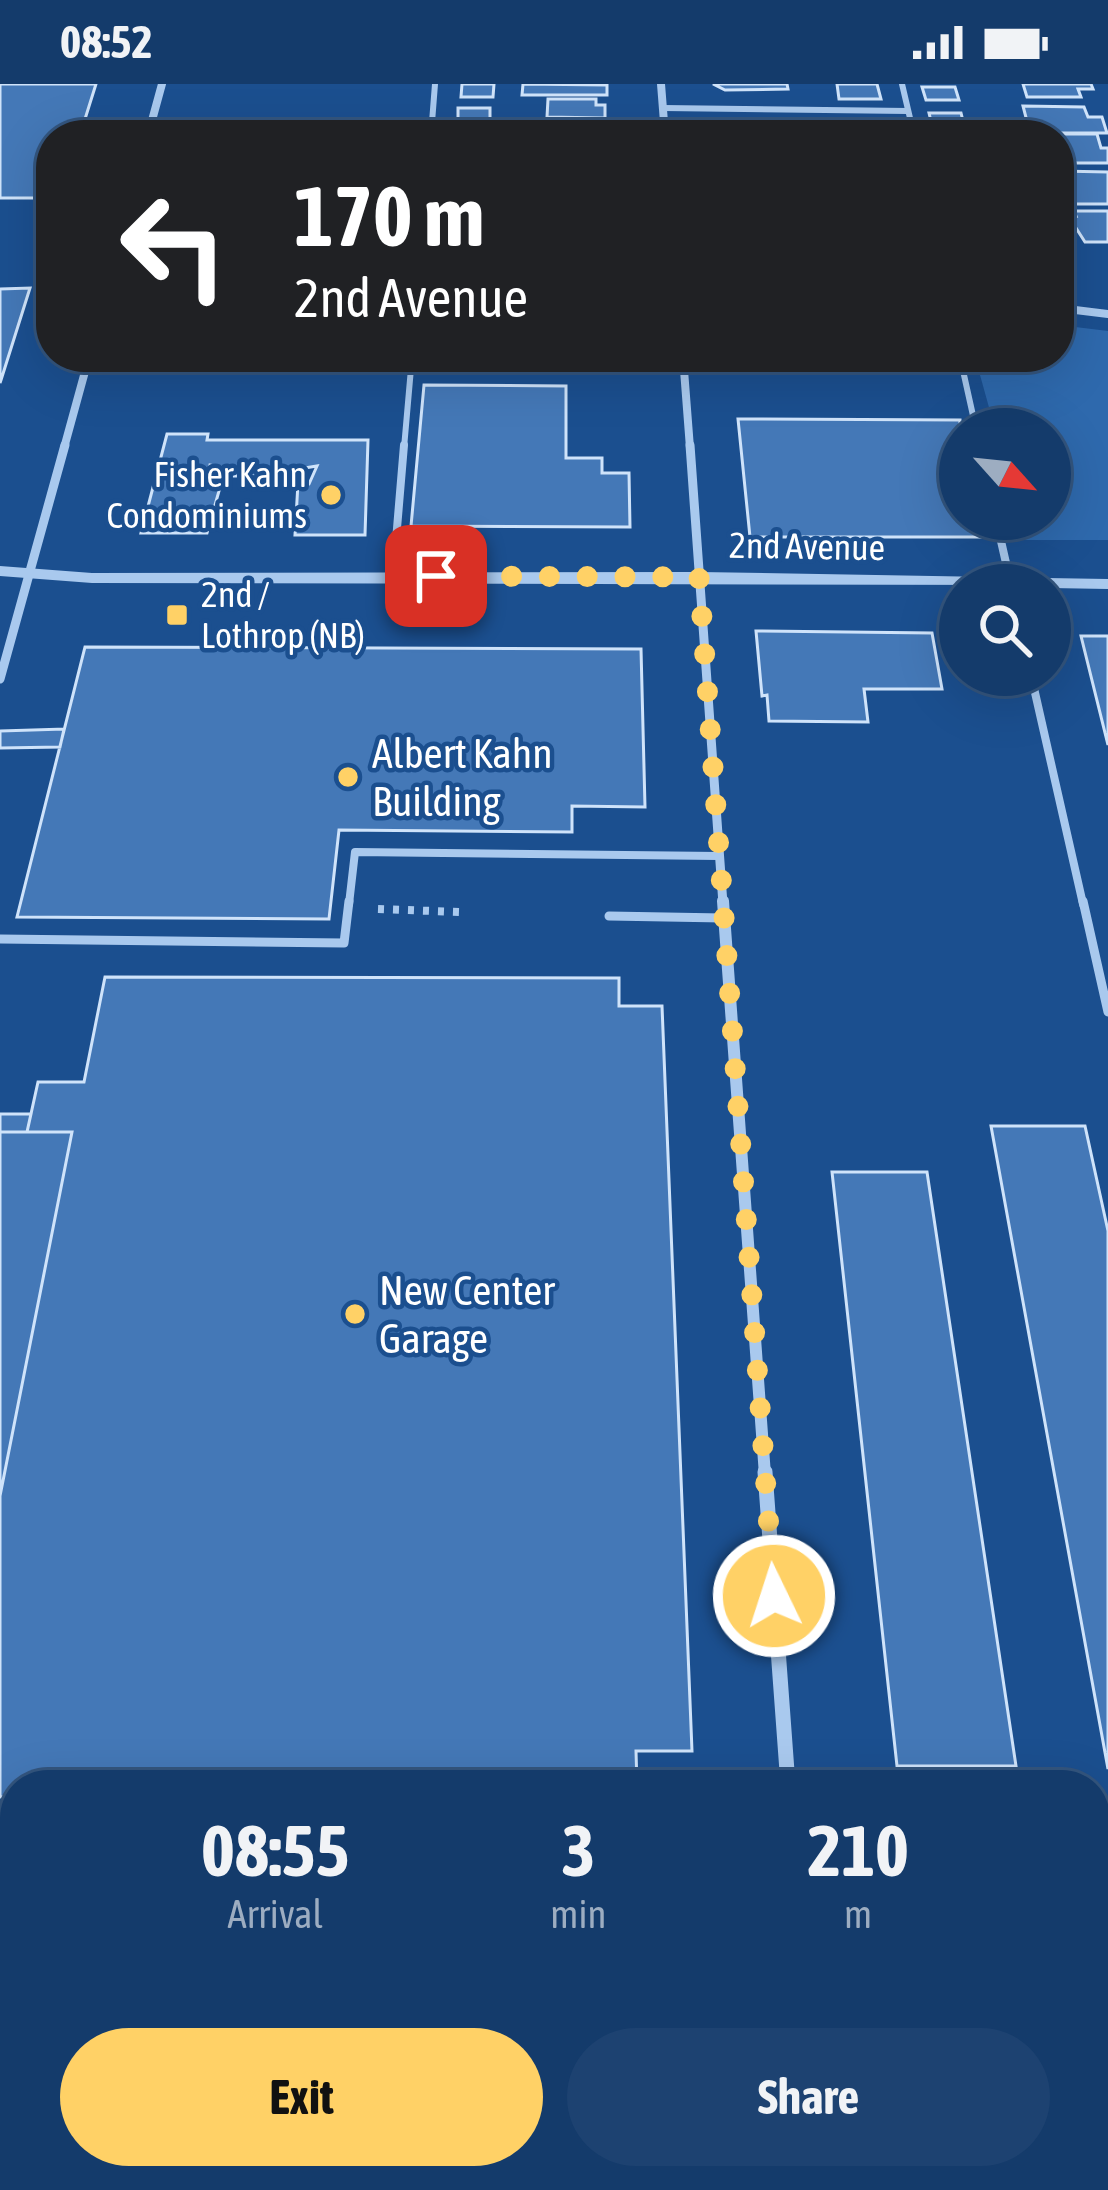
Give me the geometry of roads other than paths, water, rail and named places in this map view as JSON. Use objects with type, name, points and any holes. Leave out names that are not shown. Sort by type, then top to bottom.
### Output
[{"type":"street","points":[[152,120],[162,84]]},
{"type":"street","points":[[662,84],[664,120]]},
{"type":"street","points":[[1074,310],[1108,314]]},
{"type":"street","points":[[0,680],[85,372]]},
{"type":"street","points":[[683,372],[787,1770]]},
{"type":"street","name":"2nd Avenue","points":[[0,572],[92,578],[699,577],[939,582]]},
{"type":"street","name":"2nd Avenue","points":[[1071,584],[1108,584]]},
{"type":"lane","points":[[432,120],[435,84]]},
{"type":"lane","points":[[902,84],[910,120]]},
{"type":"lane","points":[[663,108],[908,111]]},
{"type":"lane","points":[[392,576],[411,372]]},
{"type":"lane","points":[[963,372],[971,408]]},
{"type":"lane","points":[[1036,696],[1108,1012]]},
{"type":"lane","points":[[0,939],[344,943],[355,852],[719,856]]},
{"type":"lane","points":[[609,916],[723,919]]},
{"type":"place","name":"Fisher Kahn Condominiums","points":[[331,495]]},
{"type":"place","name":"2nd / Lothrop (NB)","points":[[177,615]]},
{"type":"place","name":"Albert Kahn Building","points":[[348,777]]},
{"type":"place","name":"New Center Garage","points":[[355,1314]]}]
